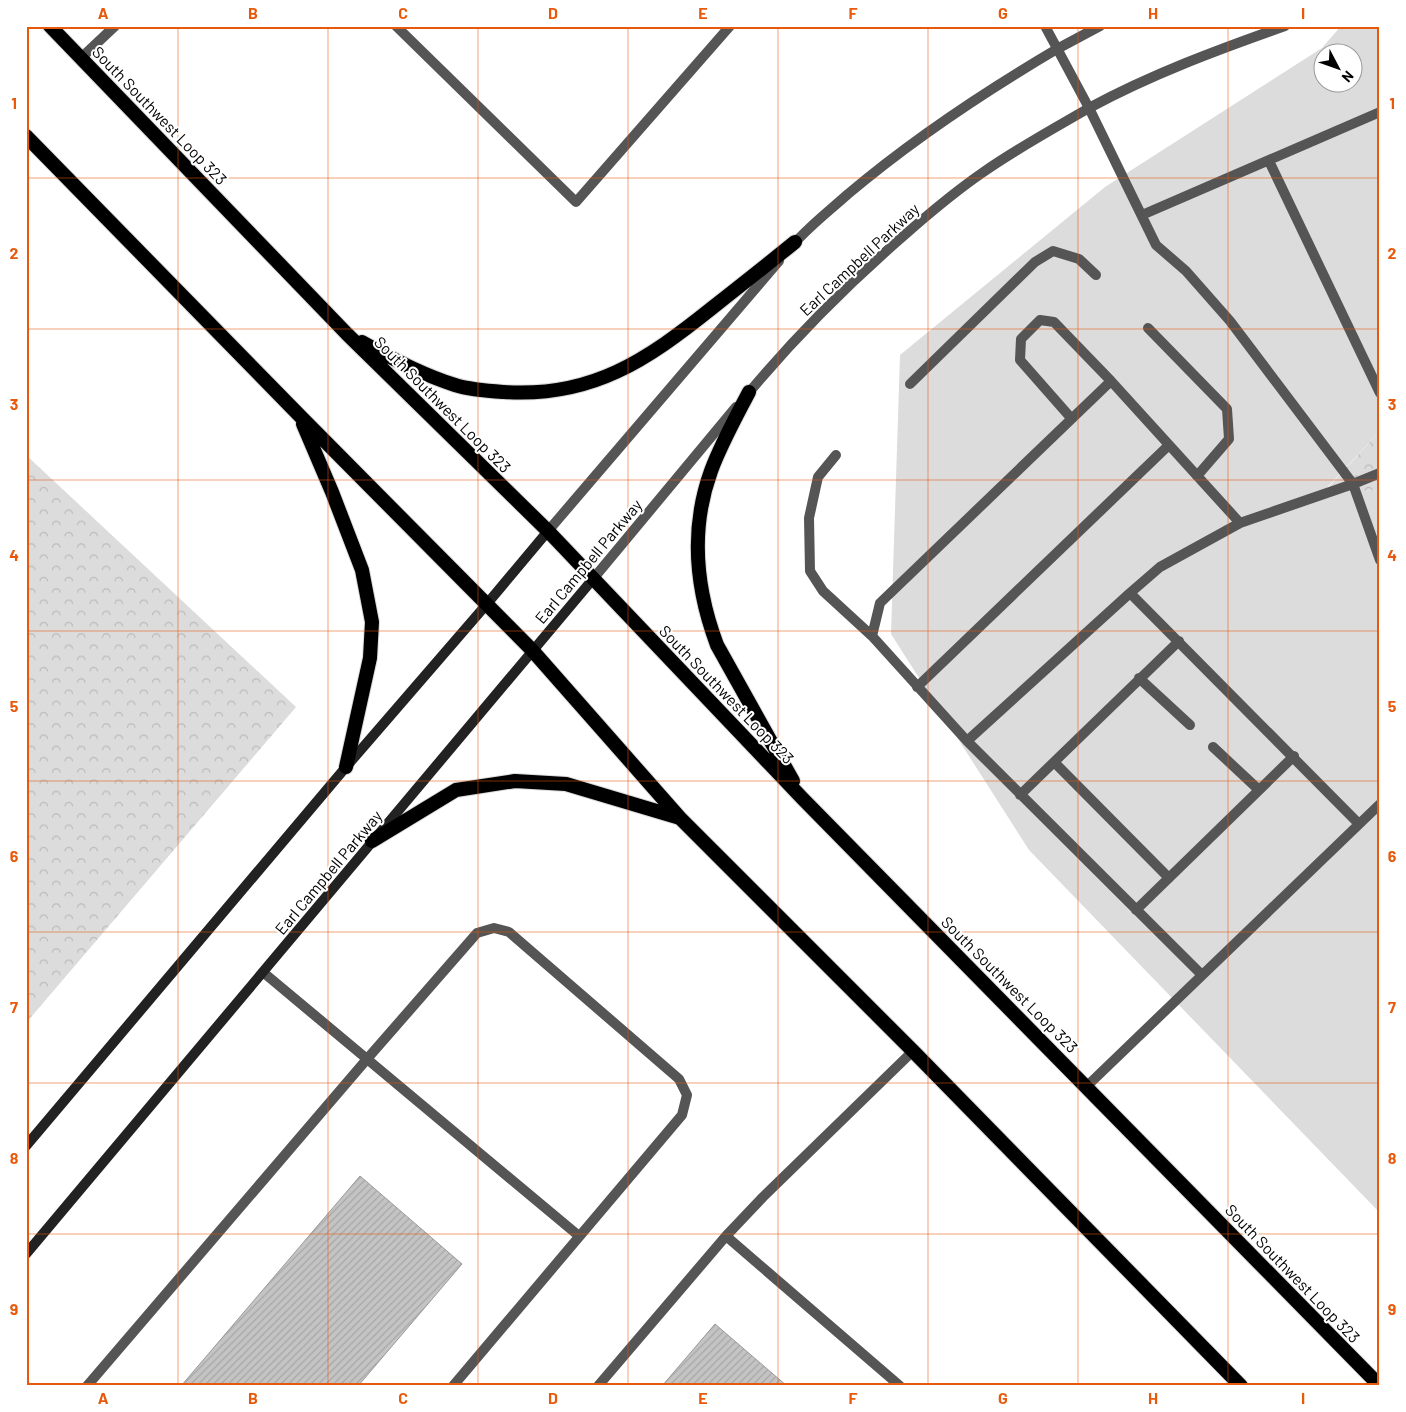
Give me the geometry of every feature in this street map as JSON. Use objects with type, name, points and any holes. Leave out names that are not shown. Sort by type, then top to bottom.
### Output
[{"type":"highway","name":"South Southwest Loop 323","points":[[50,26],[347,334],[548,531],[804,799],[1380,1386]]},
{"type":"highway","points":[[26,136],[532,650],[680,818],[914,1051],[1241,1386]]},
{"type":"highway","points":[[347,334],[395,360],[457,385],[487,391],[515,393],[562,390],[605,378],[647,356],[671,340],[795,242]]},
{"type":"highway","points":[[749,392],[711,470],[704,492],[697,545],[700,582],[709,623],[718,646],[804,799]]},
{"type":"highway","points":[[300,416],[362,570],[372,622],[370,658],[346,766]]},
{"type":"highway","points":[[372,841],[456,790],[515,781],[566,784],[680,818]]},
{"type":"main road","points":[[26,1146],[346,766],[548,531]]},
{"type":"main road","name":"Earl Campbell Parkway","points":[[26,1254],[264,973],[372,841],[593,579]]},
{"type":"street","points":[[81,58],[115,26]]},
{"type":"street","points":[[396,26],[576,202],[730,26]]},
{"type":"street","points":[[1045,26],[1089,108],[1156,245],[1186,271],[1230,321],[1353,484],[1380,560]]},
{"type":"street","points":[[548,531],[795,242],[832,207],[898,153],[994,86],[1100,26]]},
{"type":"street","name":"Earl Campbell Parkway","points":[[593,579],[749,392],[818,316],[856,278],[940,205],[1026,143],[1126,88],[1205,54],[1284,26]]},
{"type":"street","points":[[1142,216],[1380,112]]},
{"type":"street","points":[[1269,161],[1380,393]]},
{"type":"street","points":[[910,384],[1036,262],[1054,251],[1079,259],[1096,274]]},
{"type":"street","points":[[1070,418],[1020,360],[1021,339],[1040,320],[1054,322],[1111,381],[1240,523]]},
{"type":"street","points":[[1148,328],[1227,409],[1229,439],[1197,476]]},
{"type":"street","points":[[872,636],[880,603],[1070,418],[1111,381]]},
{"type":"street","points":[[917,687],[1169,445]]},
{"type":"street","points":[[836,455],[818,477],[809,518],[810,571],[823,591],[872,636],[967,741],[1202,975]]},
{"type":"street","points":[[967,741],[1160,567],[1240,523],[1380,473]]},
{"type":"street","points":[[1130,593],[1294,756],[1359,824]]},
{"type":"street","points":[[1020,794],[1179,641]]},
{"type":"street","points":[[1139,678],[1190,725]]},
{"type":"street","points":[[1213,747],[1259,790]]},
{"type":"street","points":[[1136,910],[1294,756]]},
{"type":"street","points":[[1054,762],[1169,878]]},
{"type":"street","points":[[1086,1087],[1380,804]]},
{"type":"street","points":[[88,1386],[477,933],[494,928],[509,932],[679,1079],[687,1094],[682,1115],[454,1386]]},
{"type":"street","points":[[264,973],[579,1236]]},
{"type":"street","points":[[598,1386],[726,1236],[763,1197],[914,1051]]},
{"type":"street","points":[[726,1236],[900,1386]]},
{"type":"green space","points":[[1341,26],[1380,26],[1380,431],[1323,492],[1380,490],[1380,1213],[1029,850],[891,634],[900,355],[1105,187],[1314,53],[1314,92],[1364,92],[1364,42],[1327,42]]},
{"type":"green space","points":[[1380,431],[1380,490],[1323,493]]},
{"type":"green space","points":[[26,455],[296,707],[26,1023]]},
{"type":"building","points":[[360,1176],[462,1264],[358,1386],[181,1386]]},
{"type":"building","points":[[715,1324],[787,1386],[662,1386]]}]
